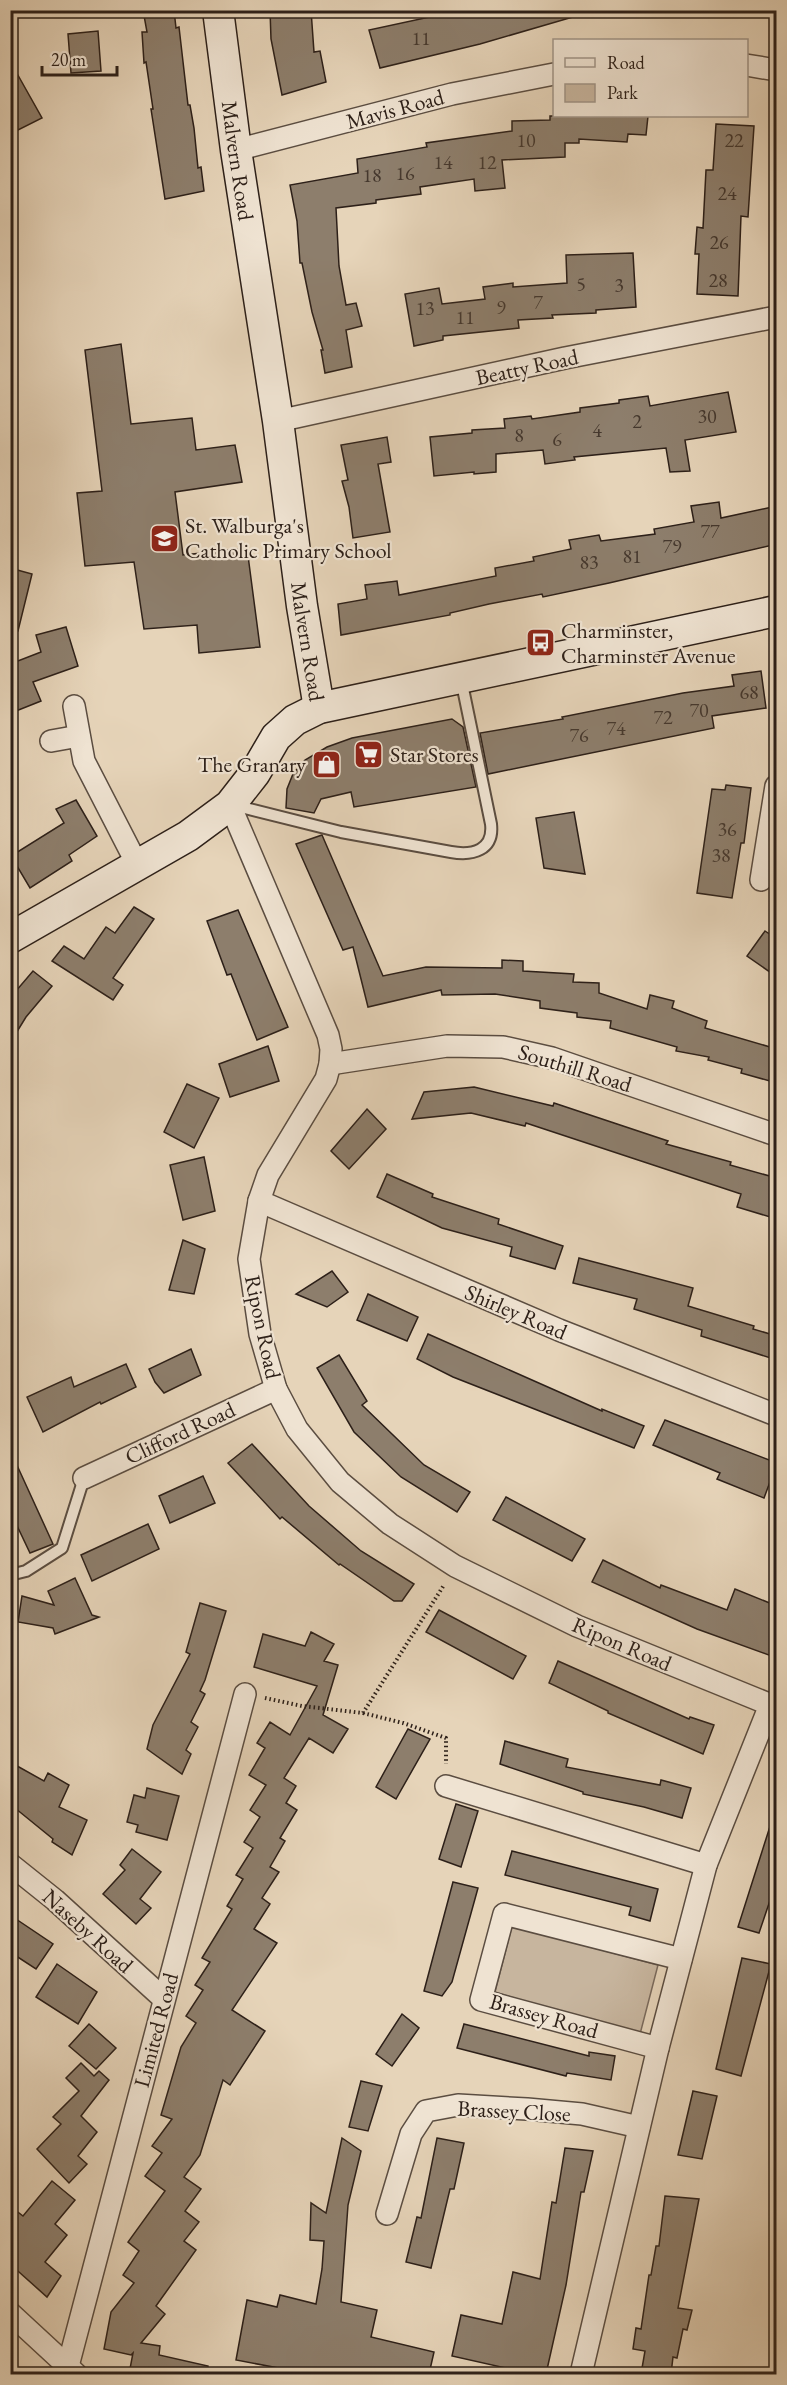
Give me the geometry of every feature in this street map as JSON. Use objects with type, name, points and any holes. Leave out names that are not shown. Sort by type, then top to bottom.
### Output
[{"type":"street","name":"Malvern Road","points":[[10,938],[188,836],[230,805],[255,773],[276,737],[295,720],[319,708],[302,606],[278,421],[236,150],[218,10]]},
{"type":"street","points":[[748,65],[777,70]]},
{"type":"street","name":"Mavis Road","points":[[236,150],[452,94],[553,74]]},
{"type":"street","name":"Beatty Road","points":[[278,421],[565,358],[777,317]]},
{"type":"street","points":[[319,708],[777,611]]},
{"type":"street","points":[[74,706],[84,761],[137,864]]},
{"type":"street","points":[[51,741],[79,736]]},
{"type":"street","points":[[760,880],[777,786]]},
{"type":"street","name":"Ripon Road","points":[[230,805],[328,1035],[331,1048],[326,1079],[268,1175],[259,1201],[249,1259],[260,1334],[276,1389],[297,1429],[340,1482],[390,1524],[455,1566],[577,1626],[773,1706]]},
{"type":"street","name":"Southill Road","points":[[330,1064],[447,1046],[502,1047],[552,1058],[777,1135]]},
{"type":"street","name":"Shirley Road","points":[[259,1201],[558,1330],[777,1415]]},
{"type":"street","name":"Clifford Road","points":[[84,1478],[276,1389]]},
{"type":"street","name":"Limited Road","points":[[72,2370],[164,1999],[245,1694]]},
{"type":"street","points":[[582,2374],[658,2048],[706,1865],[773,1706]]},
{"type":"street","points":[[446,1786],[706,1865]]},
{"type":"street","name":"Naseby Road","points":[[10,1864],[55,1900],[164,1999]]},
{"type":"street","name":"Brassey Road","points":[[658,2048],[481,2000],[504,1914],[681,1959]]},
{"type":"street","name":"Brassey Close","points":[[387,2214],[411,2134],[426,2111],[458,2105],[527,2109],[582,2114],[639,2127]]},
{"type":"street","points":[[10,2313],[72,2370]]},
{"type":"lane","points":[[230,805],[341,831],[451,852],[464,854],[480,849],[488,844],[493,834],[461,678]]},
{"type":"lane","points":[[10,1575],[26,1571],[62,1548],[84,1478]]},
{"type":"path","points":[[363,1713],[455,1566]]},
{"type":"path","points":[[245,1694],[302,1706],[363,1713],[446,1738],[446,1786]]},
{"type":"green space","points":[[512,1926],[658,1965],[639,2038],[495,1992]]},
{"type":"building","points":[[143,10],[174,10],[176,28],[179,27],[198,168],[201,167],[204,191],[165,199],[146,62],[144,63],[142,32],[147,32]]},
{"type":"building","points":[[270,10],[311,10],[314,52],[320,51],[326,82],[282,95],[271,39]]},
{"type":"building","points":[[462,10],[572,10],[573,17],[480,44],[380,68],[369,30]]},
{"type":"building","points":[[98,31],[101,71],[71,73],[68,34]]},
{"type":"building","points":[[10,61],[42,118],[10,134]]},
{"type":"building","points":[[550,116],[648,117],[646,135],[628,134],[627,142],[579,139],[579,143],[565,143],[565,157],[502,160],[505,188],[475,191],[474,179],[420,187],[421,194],[336,208],[339,266],[346,305],[356,303],[362,326],[346,330],[352,367],[325,373],[321,350],[323,350],[302,263],[300,263],[297,221],[290,185],[358,173],[357,159],[427,147],[426,143],[512,131],[512,121],[550,120]]},
{"type":"building","points":[[716,124],[754,126],[748,217],[741,216],[738,296],[697,294],[699,254],[695,254],[697,227],[703,228],[706,170],[713,170]]},
{"type":"building","points":[[633,253],[636,307],[596,310],[596,313],[552,315],[553,318],[518,320],[519,328],[443,336],[443,340],[414,346],[405,294],[439,288],[442,304],[485,299],[483,287],[513,283],[513,287],[567,283],[566,255]]},
{"type":"building","points":[[121,344],[131,424],[192,418],[196,450],[235,445],[242,482],[175,492],[183,555],[247,548],[260,647],[199,653],[197,625],[144,629],[134,562],[85,566],[77,493],[102,491],[85,350]]},
{"type":"building","points":[[728,392],[736,432],[685,440],[690,471],[670,472],[666,448],[574,457],[575,460],[545,464],[543,450],[496,454],[496,472],[434,476],[430,437],[472,433],[472,430],[505,428],[504,419],[531,416],[532,419],[580,412],[580,408],[619,403],[619,400],[648,396],[650,406]]},
{"type":"building","points":[[387,437],[391,462],[378,464],[390,532],[353,538],[349,507],[342,481],[348,480],[341,445]]},
{"type":"building","points":[[719,502],[721,518],[777,506],[777,544],[543,597],[542,594],[489,604],[450,613],[450,615],[341,635],[338,604],[367,599],[365,585],[397,581],[399,595],[496,576],[495,568],[534,561],[533,557],[571,549],[569,540],[599,535],[601,541],[655,534],[654,529],[694,522],[691,506]]},
{"type":"building","points":[[10,568],[32,574],[18,631],[10,630]]},
{"type":"building","points":[[66,627],[78,666],[33,682],[41,701],[16,711],[10,695],[10,664],[41,652],[36,635]]},
{"type":"building","points":[[761,671],[766,708],[712,716],[714,728],[488,774],[480,733],[563,719],[562,717],[683,693],[734,686],[732,675]]},
{"type":"building","points":[[452,719],[463,727],[476,787],[354,807],[351,792],[321,799],[314,813],[286,808],[287,789],[293,774],[305,760],[327,747],[352,738]]},
{"type":"building","points":[[726,785],[751,788],[744,843],[741,843],[732,898],[697,893],[712,789],[725,790]]},
{"type":"building","points":[[76,800],[97,836],[69,855],[72,861],[30,888],[11,856],[64,823],[56,809]]},
{"type":"building","points":[[574,812],[585,874],[544,868],[536,818]]},
{"type":"building","points":[[322,835],[383,976],[426,967],[502,968],[502,960],[523,961],[523,971],[574,974],[573,982],[599,983],[599,993],[647,1009],[650,995],[674,1001],[672,1008],[707,1021],[705,1028],[777,1049],[777,1083],[741,1073],[742,1069],[708,1060],[709,1057],[676,1051],[677,1047],[610,1028],[611,1021],[577,1017],[577,1013],[540,1008],[540,1001],[495,994],[442,995],[441,990],[368,1007],[353,947],[343,950],[296,844]]},
{"type":"building","points":[[134,907],[154,919],[113,978],[123,985],[113,1000],[52,961],[64,946],[84,959],[106,927],[115,933]]},
{"type":"building","points":[[238,910],[288,1027],[257,1040],[231,974],[227,975],[207,921]]},
{"type":"building","points":[[765,931],[777,939],[777,977],[747,956]]},
{"type":"building","points":[[33,971],[52,986],[26,1017],[10,1043],[10,998]]},
{"type":"building","points":[[268,1046],[279,1081],[230,1097],[219,1064]]},
{"type":"building","points":[[187,1084],[219,1098],[194,1148],[164,1132]]},
{"type":"building","points":[[474,1087],[553,1106],[554,1103],[668,1141],[666,1144],[731,1162],[730,1165],[777,1178],[777,1219],[737,1207],[741,1194],[526,1123],[525,1126],[471,1113],[412,1119],[424,1092]]},
{"type":"building","points":[[367,1109],[386,1129],[349,1169],[331,1151]]},
{"type":"building","points":[[204,1157],[215,1211],[183,1220],[170,1165]]},
{"type":"building","points":[[387,1174],[433,1194],[432,1197],[499,1219],[498,1224],[563,1246],[555,1269],[510,1256],[512,1247],[442,1228],[377,1197]]},
{"type":"building","points":[[183,1240],[205,1249],[194,1294],[169,1290]]},
{"type":"building","points":[[579,1258],[693,1288],[688,1306],[754,1326],[753,1329],[777,1336],[777,1360],[701,1336],[702,1330],[634,1309],[637,1299],[573,1283]]},
{"type":"building","points":[[332,1271],[348,1292],[327,1307],[296,1294]]},
{"type":"building","points":[[368,1294],[418,1317],[407,1341],[357,1320]]},
{"type":"building","points":[[428,1334],[602,1411],[602,1409],[644,1426],[634,1448],[453,1377],[417,1359]]},
{"type":"building","points":[[191,1349],[201,1375],[164,1393],[155,1382],[149,1369]]},
{"type":"building","points":[[339,1355],[367,1401],[362,1405],[424,1465],[470,1492],[457,1512],[401,1477],[354,1432],[317,1368]]},
{"type":"building","points":[[126,1364],[136,1387],[101,1404],[100,1402],[43,1432],[27,1397],[71,1377],[74,1387]]},
{"type":"building","points":[[665,1420],[777,1463],[764,1498],[717,1479],[720,1473],[653,1445]]},
{"type":"building","points":[[252,1444],[309,1506],[361,1551],[414,1584],[402,1601],[394,1601],[339,1565],[282,1517],[280,1519],[228,1463]]},
{"type":"building","points":[[10,1450],[53,1544],[30,1553],[10,1511]]},
{"type":"building","points":[[203,1476],[215,1503],[170,1523],[159,1496]]},
{"type":"building","points":[[506,1497],[585,1539],[572,1561],[493,1520]]},
{"type":"building","points":[[148,1524],[159,1549],[92,1581],[81,1555]]},
{"type":"building","points":[[603,1560],[660,1588],[661,1585],[727,1610],[735,1589],[777,1606],[777,1658],[697,1629],[592,1582]]},
{"type":"building","points":[[75,1578],[92,1615],[99,1617],[55,1634],[53,1628],[18,1622],[22,1596],[54,1605],[48,1591]]},
{"type":"building","points":[[200,1603],[226,1611],[200,1691],[205,1694],[191,1722],[198,1727],[186,1750],[191,1754],[182,1774],[147,1749],[153,1725],[190,1654],[186,1652]]},
{"type":"building","points":[[439,1610],[526,1656],[513,1679],[426,1632]]},
{"type":"building","points":[[311,1632],[334,1644],[324,1661],[338,1665],[323,1715],[348,1729],[333,1753],[309,1738],[284,1778],[296,1786],[286,1803],[297,1810],[280,1838],[285,1841],[270,1867],[279,1872],[262,1898],[270,1904],[254,1929],[277,1943],[232,2010],[265,2031],[230,2085],[223,2080],[200,2155],[184,2177],[201,2189],[185,2211],[199,2222],[184,2241],[196,2250],[156,2306],[165,2314],[141,2343],[160,2346],[159,2355],[208,2366],[207,2374],[129,2374],[133,2353],[131,2355],[104,2349],[111,2312],[134,2283],[123,2275],[139,2251],[128,2242],[165,2191],[145,2176],[162,2153],[152,2146],[172,2119],[161,2115],[181,2047],[196,2023],[186,2016],[203,1990],[195,1985],[210,1962],[202,1958],[232,1909],[227,1906],[243,1879],[236,1875],[253,1848],[244,1842],[260,1817],[250,1810],[266,1785],[249,1775],[265,1748],[257,1743],[270,1722],[290,1735],[317,1686],[254,1667],[263,1634],[305,1646]]},
{"type":"building","points":[[558,1661],[689,1719],[690,1717],[714,1725],[703,1754],[608,1713],[549,1683]]},
{"type":"building","points":[[408,1729],[430,1739],[396,1799],[376,1787]]},
{"type":"building","points":[[505,1741],[568,1759],[566,1767],[660,1785],[661,1780],[691,1788],[682,1818],[583,1794],[583,1792],[500,1764]]},
{"type":"building","points":[[10,1762],[44,1781],[48,1773],[69,1785],[59,1807],[87,1820],[72,1855],[52,1842],[53,1839],[10,1804]]},
{"type":"building","points":[[147,1788],[179,1796],[167,1840],[136,1832],[138,1825],[127,1822],[134,1795],[145,1798]]},
{"type":"building","points":[[456,1804],[478,1811],[461,1867],[439,1859]]},
{"type":"building","points":[[773,1817],[777,1817],[777,1880],[759,1933],[738,1927]]},
{"type":"building","points":[[132,1849],[161,1872],[140,1899],[151,1908],[136,1924],[103,1894],[125,1870],[120,1865]]},
{"type":"building","points":[[512,1851],[658,1889],[650,1921],[629,1915],[631,1907],[505,1875]]},
{"type":"building","points":[[453,1882],[478,1888],[452,1982],[442,1996],[424,1991]]},
{"type":"building","points":[[10,1915],[53,1944],[36,1969],[10,1952]]},
{"type":"building","points":[[742,1958],[771,1964],[741,2076],[716,2069]]},
{"type":"building","points":[[57,1964],[97,1992],[78,2024],[36,1997]]},
{"type":"building","points":[[402,2014],[419,2028],[392,2066],[376,2054]]},
{"type":"building","points":[[89,2024],[116,2048],[96,2069],[69,2046]]},
{"type":"building","points":[[464,2024],[589,2056],[589,2052],[615,2056],[611,2080],[567,2073],[566,2076],[457,2048]]},
{"type":"building","points":[[81,2063],[94,2076],[99,2071],[109,2080],[81,2116],[97,2132],[78,2156],[87,2164],[69,2183],[37,2149],[61,2124],[53,2117],[79,2091],[66,2078]]},
{"type":"building","points":[[361,2081],[382,2086],[368,2131],[349,2127]]},
{"type":"building","points":[[693,2091],[717,2096],[702,2159],[678,2155]]},
{"type":"building","points":[[342,2138],[361,2151],[348,2205],[341,2302],[377,2310],[371,2337],[434,2352],[429,2374],[296,2374],[283,2372],[284,2369],[236,2360],[247,2300],[277,2307],[280,2295],[316,2304],[324,2241],[310,2240],[311,2203],[326,2213]]},
{"type":"building","points":[[437,2138],[464,2143],[454,2189],[450,2189],[431,2268],[406,2262],[417,2217],[421,2218]]},
{"type":"building","points":[[565,2148],[593,2151],[584,2192],[581,2192],[566,2285],[546,2374],[532,2374],[452,2356],[461,2315],[502,2324],[513,2272],[540,2279],[552,2202],[556,2203]]},
{"type":"building","points":[[52,2181],[75,2200],[55,2224],[67,2235],[45,2262],[61,2276],[47,2297],[10,2264],[10,2206],[23,2216]]},
{"type":"building","points":[[665,2196],[699,2199],[678,2308],[692,2310],[687,2330],[683,2329],[677,2358],[673,2357],[671,2374],[641,2374],[645,2351],[633,2349],[636,2328],[641,2329],[656,2246],[659,2246]]},
{"type":"place","name":"St. Walburga's Catholic Primary School","points":[[164,538]]},
{"type":"place","name":"Charminster, Charminster Avenue","points":[[540,643]]},
{"type":"place","name":"Star Stores","points":[[369,754]]},
{"type":"place","name":"The Granary","points":[[327,764]]}]
